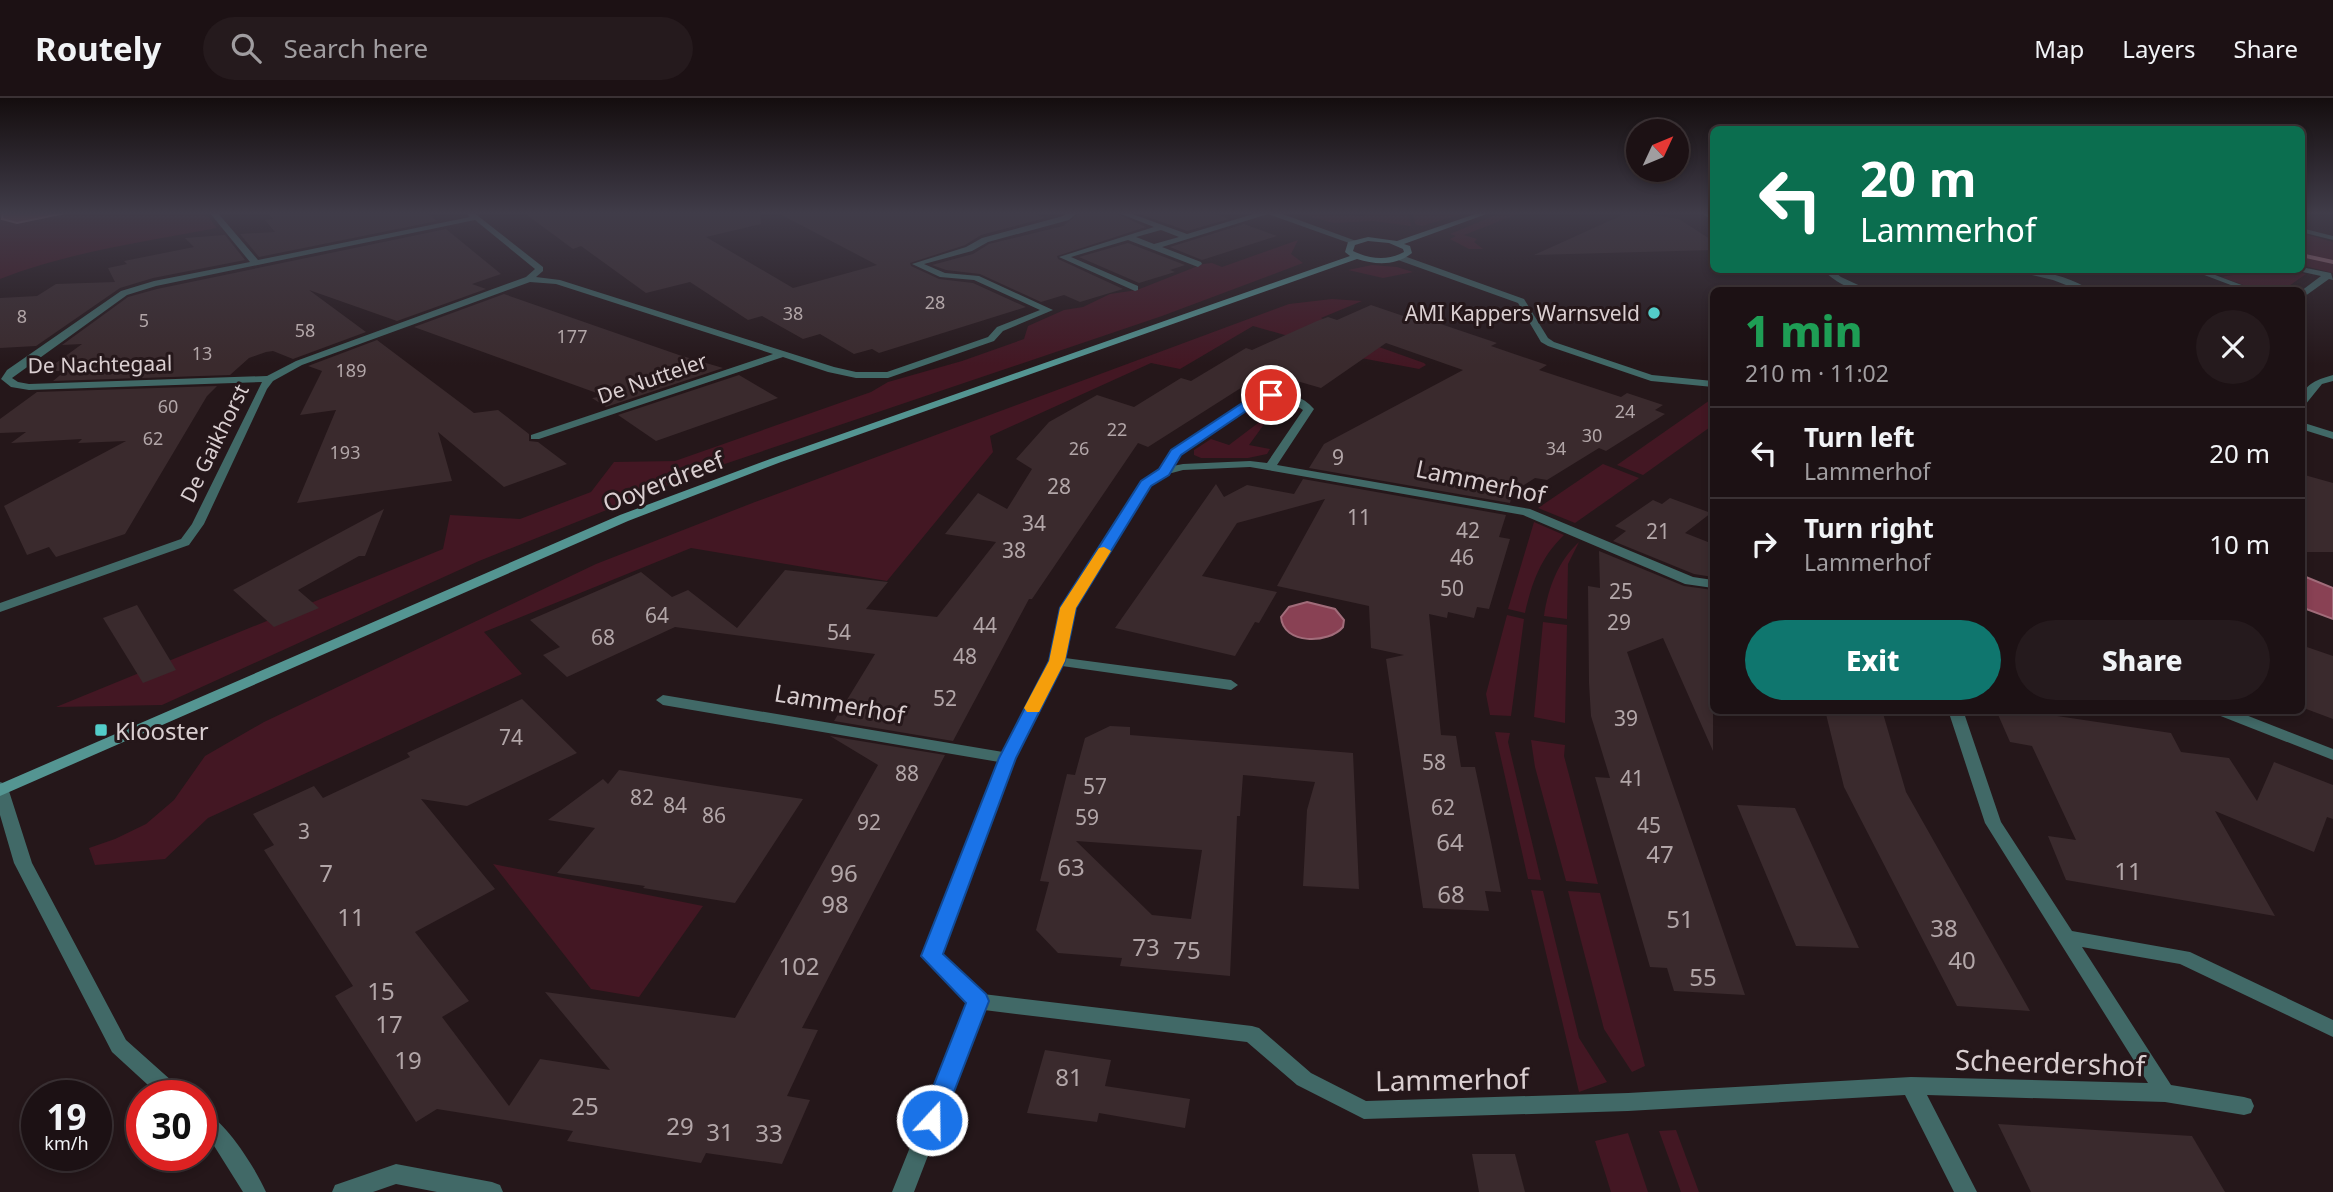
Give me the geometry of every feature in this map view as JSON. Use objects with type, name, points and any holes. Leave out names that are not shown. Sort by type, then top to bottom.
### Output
[{"type":"street","name":"De Nachtegaal","points":[[257,263],[154,284],[124,293],[12,372],[6,379],[15,385],[29,387],[269,379]]},
{"type":"street","points":[[528,279],[540,269],[533,263]]},
{"type":"street","name":"De Nutteler","points":[[528,279],[570,286],[780,355],[856,375],[888,375],[991,339],[1000,329],[1048,310],[976,278],[943,275],[916,264],[919,263]]},
{"type":"street","points":[[1077,263],[1135,288]]},
{"type":"street","name":"Ooyerdreef","points":[[0,789],[624,518],[777,460],[1337,263]]},
{"type":"street","points":[[1415,263],[1521,301],[1544,340],[1552,344],[1651,378],[1710,384]]},
{"type":"street","points":[[2305,270],[2331,276]]},
{"type":"street","points":[[1831,273],[1858,287]]},
{"type":"street","points":[[2030,273],[2078,287]]},
{"type":"street","points":[[2203,273],[2243,287]]},
{"type":"street","points":[[2305,293],[2331,276]]},
{"type":"street","name":"De Gaikhorst","points":[[0,608],[185,542],[198,524],[269,379],[299,363],[528,279]]},
{"type":"street","name":"De Nutteler","points":[[535,437],[780,355]]},
{"type":"street","points":[[2305,398],[2318,382],[2333,378]]},
{"type":"street","points":[[903,1192],[978,1001],[931,956],[1007,758],[1057,661],[1068,608],[1146,484],[1164,472],[1176,453],[1257,398],[1271,395],[1300,402],[1309,409],[1270,467]]},
{"type":"street","points":[[2305,426],[2333,436]]},
{"type":"street","name":"Lammerhof","points":[[1164,472],[1183,467],[1230,464],[1270,467],[1527,512],[1690,581],[1710,584]]},
{"type":"street","points":[[1057,661],[1231,685]]},
{"type":"street","name":"Lammerhof","points":[[663,700],[1007,758]]},
{"type":"street","name":"Scheerdershof","points":[[1956,714],[1993,823],[2165,1093]]},
{"type":"street","points":[[2228,714],[2333,754]]},
{"type":"street","points":[[0,789],[23,863],[119,1045],[157,1080]]},
{"type":"street","points":[[2066,937],[2183,957],[2333,1029]]},
{"type":"street","name":"Lammerhof","points":[[978,1001],[1252,1034],[1304,1079],[1364,1110],[1628,1102],[1911,1086]]},
{"type":"street","points":[[1911,1086],[1966,1192]]},
{"type":"street","name":"Scheerdershof","points":[[1911,1086],[2165,1093]]},
{"type":"street","points":[[2165,1093],[2244,1106]]},
{"type":"street","points":[[217,1134],[255,1192]]},
{"type":"street","points":[[343,1192],[396,1174],[492,1192]]},
{"type":"shaded area","points":[[0,263],[49,263],[26,270],[0,279]]},
{"type":"shaded area","points":[[1212,263],[1222,267],[1233,263],[1303,263],[1162,316],[704,471],[479,561],[162,705],[56,707],[443,549],[450,515],[520,519],[591,492],[614,462],[675,461],[871,392],[888,382],[962,361],[1024,339],[1028,326],[1064,310],[1083,307],[1110,294],[1137,290],[1203,264]]},
{"type":"shaded area","points":[[2305,263],[2333,263],[2333,273],[2305,266]]},
{"type":"shaded area","points":[[1372,265],[1397,267],[1413,272],[1383,278],[1348,270]]},
{"type":"shaded area","points":[[2235,273],[2306,274],[2287,287],[2249,287],[2221,277],[2238,274]]},
{"type":"shaded area","points":[[1332,299],[1362,301],[1321,318],[1342,327],[1351,354],[1253,326],[1180,369],[1151,363],[990,436],[993,452],[887,581],[691,548],[484,632],[522,674],[208,818],[165,859],[95,865],[89,848],[146,824],[174,800],[205,756],[264,722],[596,564],[755,502],[1289,304]]},
{"type":"shaded area","points":[[1379,347],[1426,365],[1419,369],[1361,358]]},
{"type":"shaded area","points":[[1710,400],[1710,427],[1643,475],[1617,465]]},
{"type":"shaded area","points":[[1266,401],[1280,401],[1298,409],[1297,412],[1276,408],[1249,445],[1270,449],[1267,454],[1248,458],[1201,458],[1194,455],[1194,450],[1211,439],[1229,445],[1262,420],[1245,414]]},
{"type":"shaded area","points":[[1603,464],[1639,478],[1575,523],[1538,508]]},
{"type":"shaded area","points":[[1534,522],[1564,535],[1549,552],[1539,571],[1525,613],[1508,609]]},
{"type":"shaded area","points":[[1579,542],[1568,564],[1567,619],[1544,616],[1555,576],[1565,558]]},
{"type":"shaded area","points":[[2305,577],[2333,588],[2333,619],[2305,608]]},
{"type":"shaded area","points":[[1307,602],[1335,609],[1344,620],[1343,627],[1328,637],[1318,639],[1298,637],[1290,633],[1281,617],[1289,607]]},
{"type":"shaded area","points":[[1507,615],[1524,619],[1511,716],[1490,715],[1486,694]]},
{"type":"shaded area","points":[[1543,622],[1567,625],[1565,723],[1534,717]]},
{"type":"shaded area","points":[[1495,732],[1510,733],[1508,742],[1541,880],[1528,879]]},
{"type":"shaded area","points":[[1531,740],[1565,745],[1564,756],[1598,884],[1566,881],[1535,767]]},
{"type":"shaded area","points":[[493,864],[703,906],[639,997],[591,989]]},
{"type":"shaded area","points":[[1531,890],[1543,891],[1579,1038],[1607,1082],[1579,1092]]},
{"type":"shaded area","points":[[1568,891],[1600,893],[1645,1066],[1632,1072],[1604,1029]]},
{"type":"shaded area","points":[[1676,1130],[1699,1192],[1681,1192],[1659,1131]]},
{"type":"shaded area","points":[[1628,1133],[1648,1192],[1611,1192],[1595,1141]]},
{"type":"building","points":[[229,263],[153,278],[120,288],[36,346],[0,348],[0,298],[37,296],[56,284],[115,282],[108,268],[127,264]]},
{"type":"building","points":[[282,263],[488,263],[501,274],[472,284],[486,289],[397,321],[309,290],[366,332],[293,359],[273,351],[266,352],[249,358],[230,375],[53,381],[65,371],[45,371],[82,344],[62,345],[128,297]]},
{"type":"building","points":[[605,263],[750,263],[793,288],[877,265],[873,263],[910,263],[911,266],[939,279],[973,283],[1026,307],[879,353],[872,349],[854,354],[820,334],[803,339],[762,316],[748,320],[690,282],[646,293]]},
{"type":"building","points":[[1067,263],[1123,289],[1080,302],[1064,295],[1041,302],[980,274],[946,270],[932,265]]},
{"type":"building","points":[[1093,263],[1185,265],[1170,270],[1175,272],[1139,283]]},
{"type":"building","points":[[504,294],[723,368],[606,407],[592,398],[605,396],[414,327]]},
{"type":"building","points":[[1371,305],[1421,322],[1426,319],[1497,343],[1491,346],[1547,365],[1539,370],[1621,397],[1627,393],[1663,405],[1655,410],[1665,414],[1606,451],[1599,448],[1547,480],[1535,478],[1513,492],[1510,503],[1309,468],[1324,444],[1463,370],[1386,343],[1321,388],[1266,372],[1148,447],[1138,443],[1032,599],[1029,599],[953,741],[834,721],[875,654],[675,627],[567,677],[543,655],[560,647],[530,620],[641,572],[672,597],[688,590],[737,628],[785,570],[888,582],[866,609],[937,617],[996,542],[945,534],[978,493],[1007,509],[1032,469],[1016,459],[1049,422],[1097,395],[1134,407],[1181,378],[1191,381],[1246,348],[1252,350],[1317,321],[1328,317],[1337,320]]},
{"type":"building","points":[[377,340],[474,413],[498,410],[529,434],[529,441],[538,442],[567,464],[504,487],[438,432],[452,481],[297,503],[336,410],[300,415],[322,371],[308,366]]},
{"type":"building","points":[[739,375],[778,398],[656,441],[618,415]]},
{"type":"building","points":[[217,386],[207,396],[125,534],[56,557],[49,547],[27,555],[4,506],[126,441],[78,443],[82,439],[11,443],[26,432],[0,433],[0,419],[37,392]]},
{"type":"building","points":[[2305,475],[2333,483],[2333,552],[2305,552]]},
{"type":"building","points":[[1303,479],[1506,515],[1499,537],[1510,539],[1489,609],[1477,607],[1474,618],[1448,612],[1447,618],[1429,614],[1441,735],[1456,736],[1461,767],[1475,767],[1491,842],[1501,892],[1485,891],[1489,911],[1423,908],[1386,659],[1404,655],[1371,648],[1369,606],[1277,586],[1325,499],[1237,523],[1202,576],[1277,592],[1235,656],[1115,628],[1216,484],[1224,497],[1247,485],[1294,494]]},
{"type":"building","points":[[1670,498],[1710,513],[1685,533],[1710,543],[1710,577],[1694,574],[1613,541],[1626,531],[1615,526],[1653,500],[1662,504]]},
{"type":"building","points":[[384,509],[365,556],[359,556],[298,590],[319,608],[274,627],[233,590]]},
{"type":"building","points":[[1599,551],[1684,586],[1710,590],[1710,714],[1713,714],[1713,751],[1663,638],[1627,652],[1745,995],[1674,991],[1667,968],[1650,967],[1595,777],[1610,778],[1591,716],[1589,683],[1588,586],[1600,588]]},
{"type":"building","points":[[137,605],[176,670],[143,683],[103,618]]},
{"type":"building","points":[[2305,646],[2333,656],[2333,719],[2305,708]]},
{"type":"building","points":[[522,699],[577,753],[467,806],[421,799],[495,889],[415,932],[469,1001],[442,1017],[509,1106],[540,1059],[610,1070],[545,992],[735,1018],[878,765],[830,736],[945,755],[802,1028],[818,1030],[787,1096],[810,1100],[782,1164],[706,1153],[701,1163],[567,1141],[573,1131],[437,1109],[416,1122],[335,996],[353,986],[264,850],[274,845],[253,814],[314,786],[323,798],[410,757],[407,753]]},
{"type":"building","points":[[1826,714],[1883,714],[1906,792],[2030,1011],[1957,1006],[1844,787]]},
{"type":"building","points":[[1998,714],[2044,714],[2171,733],[2181,752],[2229,758],[2257,801],[2274,762],[2333,785],[2333,819],[2327,817],[2314,852],[2215,811],[2275,916],[2066,880],[2048,836],[2076,840],[2032,746],[2010,742]]},
{"type":"building","points":[[1110,726],[1130,727],[1130,735],[1353,753],[1359,889],[1303,886],[1307,810],[1315,782],[1243,775],[1240,816],[1237,816],[1230,976],[1120,966],[1122,958],[1058,953],[1036,930],[1049,882],[1040,881],[1067,774],[1075,775],[1085,738]],"holes":[[[1076,841],[1202,850],[1191,919],[1152,915]]]},
{"type":"building","points":[[619,770],[803,799],[735,903],[557,873],[595,828],[548,820],[603,779],[608,784]]},
{"type":"building","points":[[1737,805],[1795,808],[1859,948],[1796,946]]},
{"type":"building","points":[[1045,1050],[1111,1060],[1105,1086],[1190,1099],[1185,1128],[1099,1113],[1097,1122],[1027,1113]]},
{"type":"building","points":[[1998,1124],[2192,1136],[2225,1192],[2031,1192]]},
{"type":"building","points":[[1472,1154],[1515,1154],[1525,1192],[1479,1192]]},
{"type":"slow traffic","points":[[1033,708],[1057,661],[1068,608],[1104,551]]},
{"type":"place","name":"AMI Kappers Warnsveld","points":[[1654,313]]},
{"type":"place","name":"Klooster","points":[[101,730]]},
{"type":"route","points":[[932,1120],[978,1001],[931,956],[1007,758],[1057,661],[1068,608],[1146,484],[1164,472],[1176,453],[1257,398],[1271,395]]}]
